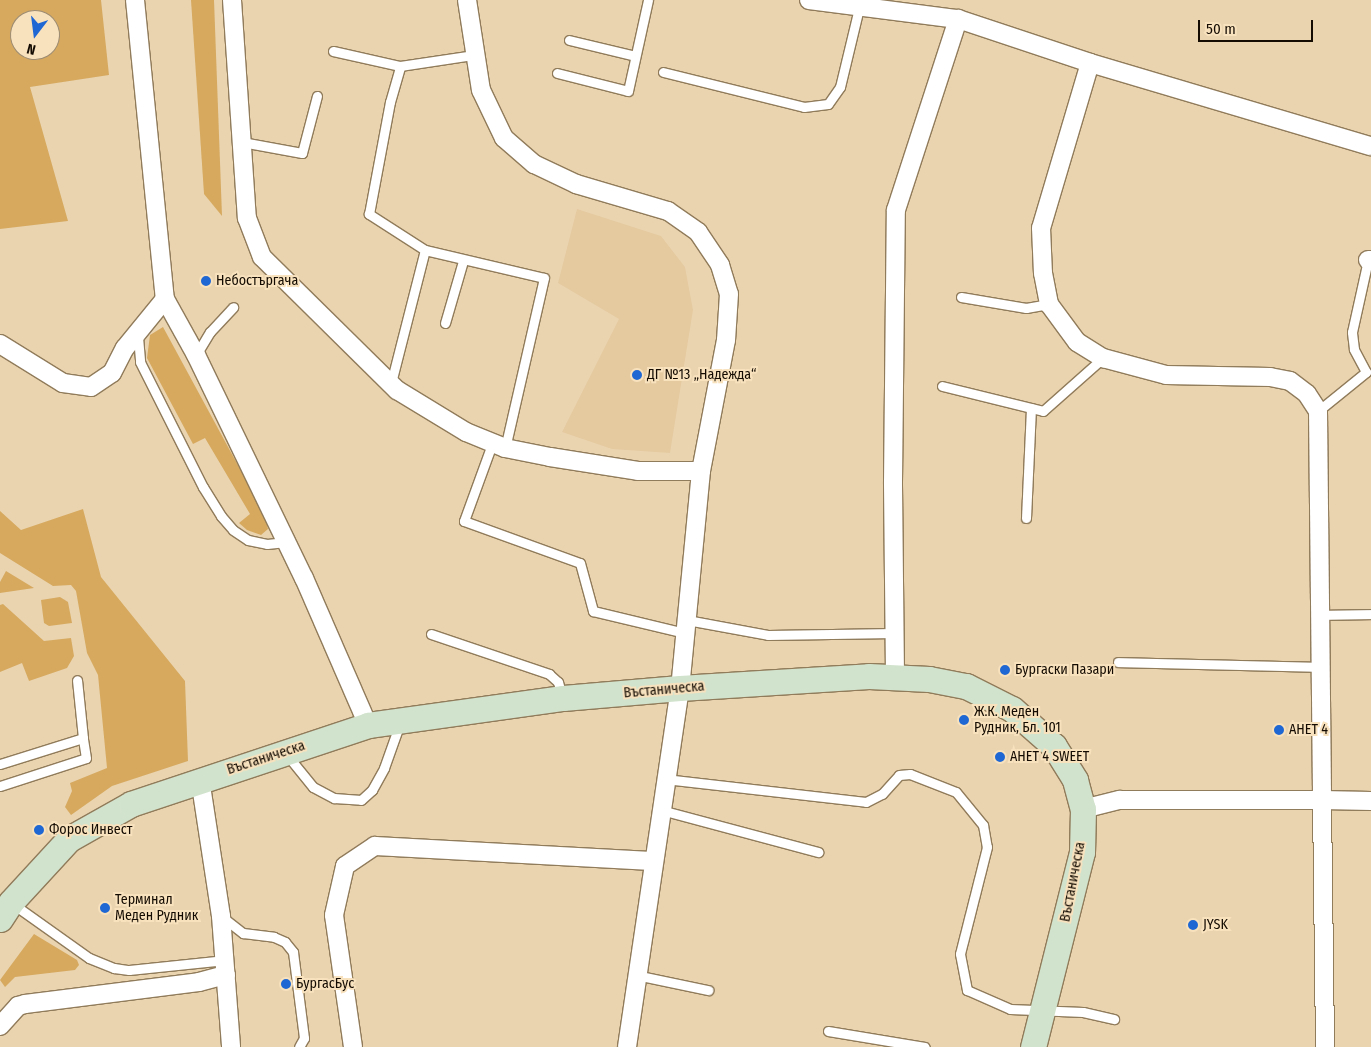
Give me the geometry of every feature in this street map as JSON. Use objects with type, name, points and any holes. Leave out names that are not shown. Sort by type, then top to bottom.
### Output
[{"type":"main road","name":"Въстаническа","points":[[4,906],[69,839],[131,804],[200,779],[368,725],[563,698],[680,688],[895,676],[966,686],[1012,709],[1054,746],[1075,780],[1083,810],[1082,852],[1033,1047]]},
{"type":"street","points":[[134,0],[165,299],[196,355],[286,542],[368,725]]},
{"type":"street","points":[[232,0],[247,218],[262,257],[391,383],[466,432],[499,446],[638,471],[701,471]]},
{"type":"street","points":[[466,0],[481,90],[504,138],[526,158],[576,184],[668,212],[698,232],[720,265],[729,294],[726,340],[701,471],[680,688],[652,861],[627,1047]]},
{"type":"street","points":[[808,0],[859,8],[958,19],[1090,63],[1371,146]]},
{"type":"street","points":[[895,676],[893,482],[896,210],[958,19]]},
{"type":"street","points":[[1090,63],[1041,228],[1043,273],[1049,304],[1077,342],[1103,358],[1166,375],[1270,377],[1290,381],[1307,394],[1318,411],[1325,1047]]},
{"type":"street","points":[[0,344],[63,383],[91,387],[112,373],[139,330],[165,299]]},
{"type":"street","points":[[200,779],[221,916],[231,1047]]},
{"type":"street","points":[[1083,810],[1120,800],[1371,800]]},
{"type":"street","points":[[353,1047],[334,915],[345,866],[375,846],[652,861]]},
{"type":"street","points":[[0,1026],[18,1006],[25,1004],[200,982],[225,968]]},
{"type":"lane","points":[[557,73],[628,91],[648,0]]},
{"type":"lane","points":[[663,72],[804,106],[828,104],[840,87],[859,8]]},
{"type":"lane","points":[[569,40],[635,56]]},
{"type":"lane","points":[[333,51],[400,66],[474,55]]},
{"type":"lane","points":[[400,66],[390,102],[369,214],[425,250],[464,261],[525,271],[544,278],[499,446],[464,521],[580,563],[593,611],[686,626],[768,634],[895,634]]},
{"type":"lane","points":[[242,142],[302,153],[317,96]]},
{"type":"lane","points":[[391,383],[425,250]]},
{"type":"lane","points":[[1318,411],[1366,372],[1354,349],[1352,332],[1370,260]]},
{"type":"lane","points":[[445,323],[464,261]]},
{"type":"lane","points":[[961,297],[1026,308],[1049,304]]},
{"type":"lane","points":[[196,355],[210,332],[233,307]]},
{"type":"lane","points":[[139,330],[137,347],[140,362],[203,487],[221,516],[233,530],[248,540],[266,544],[286,542]]},
{"type":"lane","points":[[942,386],[1043,411],[1103,358]]},
{"type":"lane","points":[[1026,518],[1031,408]]},
{"type":"lane","points":[[1319,615],[1371,614]]},
{"type":"lane","points":[[431,634],[549,674],[558,682],[563,698]]},
{"type":"lane","points":[[1118,662],[1320,666]]},
{"type":"lane","points":[[0,786],[86,758],[77,680]]},
{"type":"lane","points":[[285,752],[313,787],[334,798],[361,800],[372,790],[384,768],[401,721]]},
{"type":"lane","points":[[0,764],[83,738]]},
{"type":"lane","points":[[665,779],[866,802],[882,794],[899,775],[910,774],[956,792],[983,825],[987,847],[960,954],[967,990],[1010,1009],[1083,1012],[1114,1019]]},
{"type":"lane","points":[[660,810],[818,852]]},
{"type":"lane","points":[[4,906],[89,958],[114,968],[129,970],[225,968]]},
{"type":"lane","points":[[221,916],[243,933],[274,936],[285,942],[293,952],[304,1038],[299,1047]]},
{"type":"lane","points":[[636,975],[708,990]]},
{"type":"lane","points":[[828,1031],[925,1047]]},
{"type":"shaded area","points":[[0,0],[101,0],[109,75],[30,87],[68,221],[0,229]]},
{"type":"shaded area","points":[[191,0],[214,0],[222,216],[204,194]]},
{"type":"shaded area","name":"ДГ №13 „Надежда“","points":[[577,209],[661,236],[685,267],[693,310],[670,453],[612,449],[562,432],[619,319],[558,283]]},
{"type":"shaded area","points":[[163,327],[265,515],[268,529],[261,535],[247,530],[239,523],[250,514],[205,438],[193,444],[147,358],[150,335]]},
{"type":"shaded area","points":[[83,509],[101,577],[185,681],[188,761],[112,786],[71,815],[65,807],[72,791],[70,783],[107,768],[98,675],[87,653],[76,591],[71,585],[53,586],[0,553],[0,511],[21,530]]},
{"type":"shaded area","points":[[6,571],[34,588],[0,593],[0,582]]},
{"type":"shaded area","points":[[60,597],[68,602],[72,623],[49,626],[44,623],[41,600]]},
{"type":"shaded area","points":[[3,604],[44,641],[71,638],[74,656],[67,668],[29,681],[22,663],[0,672],[0,605]]},
{"type":"shaded area","points":[[34,934],[77,960],[79,965],[75,970],[15,977],[5,987],[0,980]]},
{"type":"place","name":"Небостъргача","points":[[206,281]]},
{"type":"place","name":"ДГ №13 „Надежда“","points":[[637,375]]},
{"type":"place","name":"Бургаски Пазари","points":[[1005,670]]},
{"type":"place","name":"Ж.К. Меден Рудник, Бл. 101","points":[[964,720]]},
{"type":"place","name":"АНЕТ 4","points":[[1279,730]]},
{"type":"place","name":"АНЕТ 4 SWEET","points":[[1000,757]]},
{"type":"place","name":"Форос Инвест","points":[[39,830]]},
{"type":"place","name":"Терминал Меден Рудник","points":[[105,908]]},
{"type":"place","name":"JYSK","points":[[1193,925]]},
{"type":"place","name":"БургасБус","points":[[286,984]]}]
